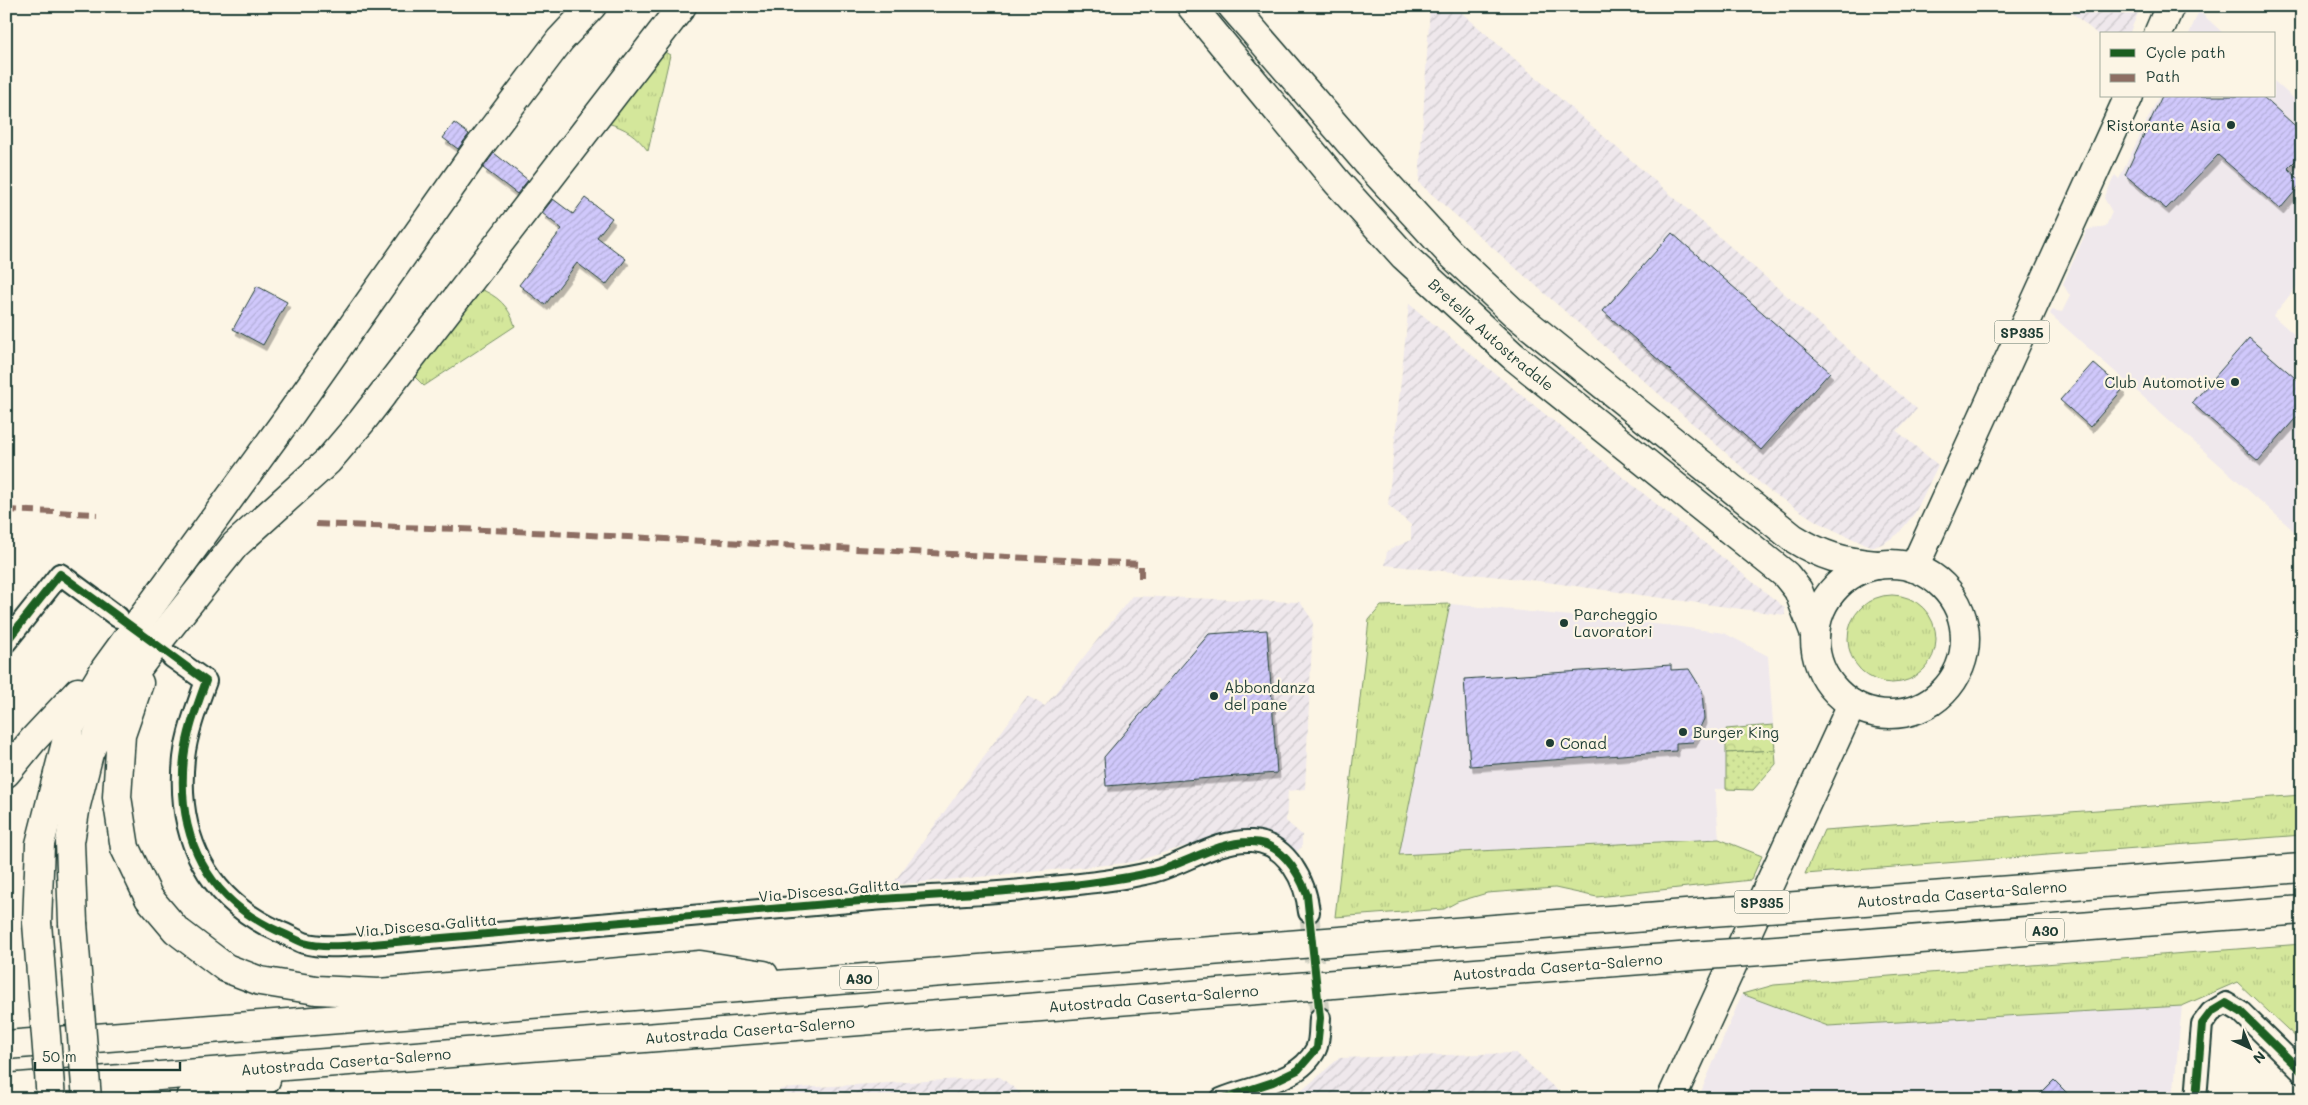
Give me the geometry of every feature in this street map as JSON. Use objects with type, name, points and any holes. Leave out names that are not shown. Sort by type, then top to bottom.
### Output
[{"type":"main road","points":[[87,1099],[73,922],[70,842],[89,753],[142,642],[291,414],[476,151],[560,40],[592,6]]},
{"type":"main road","points":[[6,773],[33,740],[142,642],[235,545],[328,460],[362,421],[682,6]]},
{"type":"main road","name":"Bretella Autostradale","points":[[1191,6],[1337,182],[1404,256],[1513,356],[1786,575],[1798,590],[1815,634]]},
{"type":"main road","name":"Bretella Autostradale","points":[[1232,6],[1371,167],[1449,252],[1513,312],[1793,538],[1812,550],[1832,558],[1877,565]]},
{"type":"main road","points":[[2159,32],[2170,6]]},
{"type":"main road","name":"SP335","points":[[1914,568],[2128,98]]},
{"type":"main road","points":[[1896,564],[1914,568],[1931,576],[1944,587],[1955,602],[1962,618],[1965,636],[1964,654],[1949,686],[1921,708],[1904,713],[1886,714],[1868,711],[1852,704],[1838,694],[1827,681],[1820,666],[1816,650],[1815,634],[1818,617],[1824,602],[1834,589],[1861,570],[1877,565],[1896,564]]},
{"type":"main road","points":[[52,1099],[37,923],[40,844],[70,727],[105,669],[142,642]]},
{"type":"main road","points":[[142,642],[121,735],[117,797],[125,848],[149,898],[176,930],[226,968],[260,981],[306,989],[379,993],[700,965],[812,982]]},
{"type":"main road","name":"SP335","points":[[1671,1099],[1852,704]]},
{"type":"main road","name":"Autostrada Caserta-Salerno","points":[[6,1045],[1810,904],[2302,868]]},
{"type":"main road","name":"Autostrada Caserta-Salerno","points":[[6,1088],[2302,910]]},
{"type":"main road","points":[[190,1099],[206,1097],[325,1064]]},
{"type":"street","points":[[6,642],[60,574],[142,642]]},
{"type":"street","name":"Via Discesa Galitta","points":[[142,642],[206,681],[191,723],[184,758],[184,793],[187,819],[197,852],[208,876],[225,896],[246,913],[265,925],[305,943],[334,946],[373,944],[875,900],[1033,889],[1112,880],[1156,871],[1228,845],[1252,841],[1270,846],[1287,859],[1300,876],[1307,894],[1309,912]]},
{"type":"street","points":[[2196,1099],[2202,1024],[2211,1012],[2226,1003],[2241,1012],[2302,1072]]},
{"type":"street","points":[[1222,1099],[1273,1082],[1298,1070],[1317,1048],[1320,1018]]},
{"type":"shaded area","points":[[1430,6],[1454,6],[1917,409],[1897,431],[1938,465],[1915,513],[1898,534],[1874,547],[1862,543],[1819,523],[1768,490],[1419,183]]},
{"type":"shaded area","points":[[2064,6],[2141,6],[2130,32],[2100,32],[2100,36]]},
{"type":"shaded area","points":[[2199,11],[2222,32],[2190,32]]},
{"type":"shaded area","points":[[2276,83],[2302,106],[2302,163],[2298,168],[2302,172],[2302,280],[2273,316],[2302,341],[2302,538],[2050,314],[2052,310],[2062,312],[2070,296],[2063,284],[2087,230],[2106,226],[2112,212],[2104,198],[2115,175],[2119,179],[2158,98],[2276,98]]},
{"type":"shaded area","points":[[1409,304],[1785,608],[1785,615],[1539,581],[1385,565],[1387,551],[1411,540],[1411,525],[1388,505]]},
{"type":"shaded area","points":[[1132,596],[1300,602],[1313,621],[1305,789],[1288,791],[1286,821],[1302,835],[1302,847],[1296,852],[1278,838],[1239,830],[1133,862],[892,885],[1027,696],[1045,706]]},
{"type":"shaded area","points":[[1450,604],[1674,626],[1724,633],[1768,656],[1776,764],[1753,790],[1715,789],[1719,839],[1398,855]]},
{"type":"shaded area","points":[[1742,994],[1828,1026],[2182,1006],[2173,1099],[1698,1099]]},
{"type":"shaded area","points":[[1516,1053],[1567,1099],[1287,1099],[1299,1093],[1339,1058]]},
{"type":"shaded area","points":[[1000,1077],[1028,1099],[792,1099],[779,1089]]},
{"type":"green space","points":[[661,50],[670,55],[648,151],[630,133],[620,127],[607,123]]},
{"type":"green space","points":[[478,288],[497,298],[506,307],[515,326],[424,386],[414,376]]},
{"type":"green space","points":[[1892,595],[1909,598],[1917,602],[1929,614],[1933,622],[1936,639],[1933,656],[1929,664],[1917,676],[1909,680],[1892,683],[1875,680],[1867,676],[1855,664],[1851,656],[1848,639],[1851,622],[1855,614],[1867,602],[1875,598]]},
{"type":"green space","points":[[1450,604],[1399,855],[1719,839],[1762,856],[1751,880],[1597,897],[1555,888],[1487,893],[1457,902],[1444,909],[1335,917],[1369,620],[1381,606]]},
{"type":"green space","points":[[1773,725],[1775,750],[1726,753],[1726,729]]},
{"type":"green space","points":[[1775,750],[1776,764],[1753,790],[1726,789],[1726,753]]},
{"type":"green space","points":[[2302,795],[2302,835],[1805,874],[1824,830]]},
{"type":"green space","points":[[2302,944],[2302,1043],[2237,982],[2182,1006],[1828,1026],[1742,994],[1774,985]]},
{"type":"building","points":[[2161,98],[2264,98],[2302,132],[2302,154],[2288,168],[2302,183],[2280,209],[2218,155],[2166,209],[2125,175]]},
{"type":"building","points":[[454,123],[469,134],[458,149],[443,138]]},
{"type":"building","points":[[494,153],[528,180],[517,194],[483,168]]},
{"type":"building","points":[[585,198],[612,218],[597,237],[626,259],[606,285],[577,263],[545,305],[519,285],[562,229],[542,213],[553,199],[573,214]]},
{"type":"building","points":[[1672,233],[1830,372],[1761,450],[1603,311]]},
{"type":"building","points":[[257,286],[287,302],[263,345],[233,329]]},
{"type":"building","points":[[2249,338],[2302,384],[2302,411],[2258,461],[2192,403]]},
{"type":"building","points":[[2093,363],[2123,389],[2090,427],[2060,400]]},
{"type":"building","name":"Abbondanza del pane","points":[[1267,630],[1277,773],[1106,786],[1104,757],[1209,634]]},
{"type":"building","points":[[1671,665],[1671,670],[1689,669],[1702,690],[1704,719],[1693,742],[1676,743],[1676,751],[1470,766],[1464,679]]},
{"type":"building","points":[[2054,1080],[2073,1099],[2035,1099]]},
{"type":"tunnel","points":[[1309,912],[1320,1018]]},
{"type":"marked path","points":[[6,510],[97,514]]},
{"type":"marked path","points":[[316,524],[514,531],[1141,564],[1141,579]]},
{"type":"cycle path","points":[[6,642],[60,574],[206,681],[190,729],[184,758],[183,787],[185,814],[192,839],[202,863],[215,884],[233,902],[255,919],[304,943],[312,945],[373,944],[892,898],[1048,887],[1108,880],[1153,872],[1213,849],[1237,843],[1250,842],[1270,846],[1279,852],[1293,867],[1307,895],[1320,1018],[1317,1048],[1298,1070],[1273,1082],[1221,1099]]},
{"type":"cycle path","points":[[2196,1099],[2202,1024],[2211,1012],[2226,1003],[2241,1012],[2302,1072]]},
{"type":"place","name":"Ristorante Asia","points":[[2231,125]]},
{"type":"place","name":"Club Automotive","points":[[2235,382]]},
{"type":"place","name":"Parcheggio Lavoratori","points":[[1564,623]]},
{"type":"place","name":"Abbondanza del pane","points":[[1214,696]]},
{"type":"place","name":"Burger King","points":[[1683,732]]},
{"type":"place","name":"Conad","points":[[1550,743]]}]
